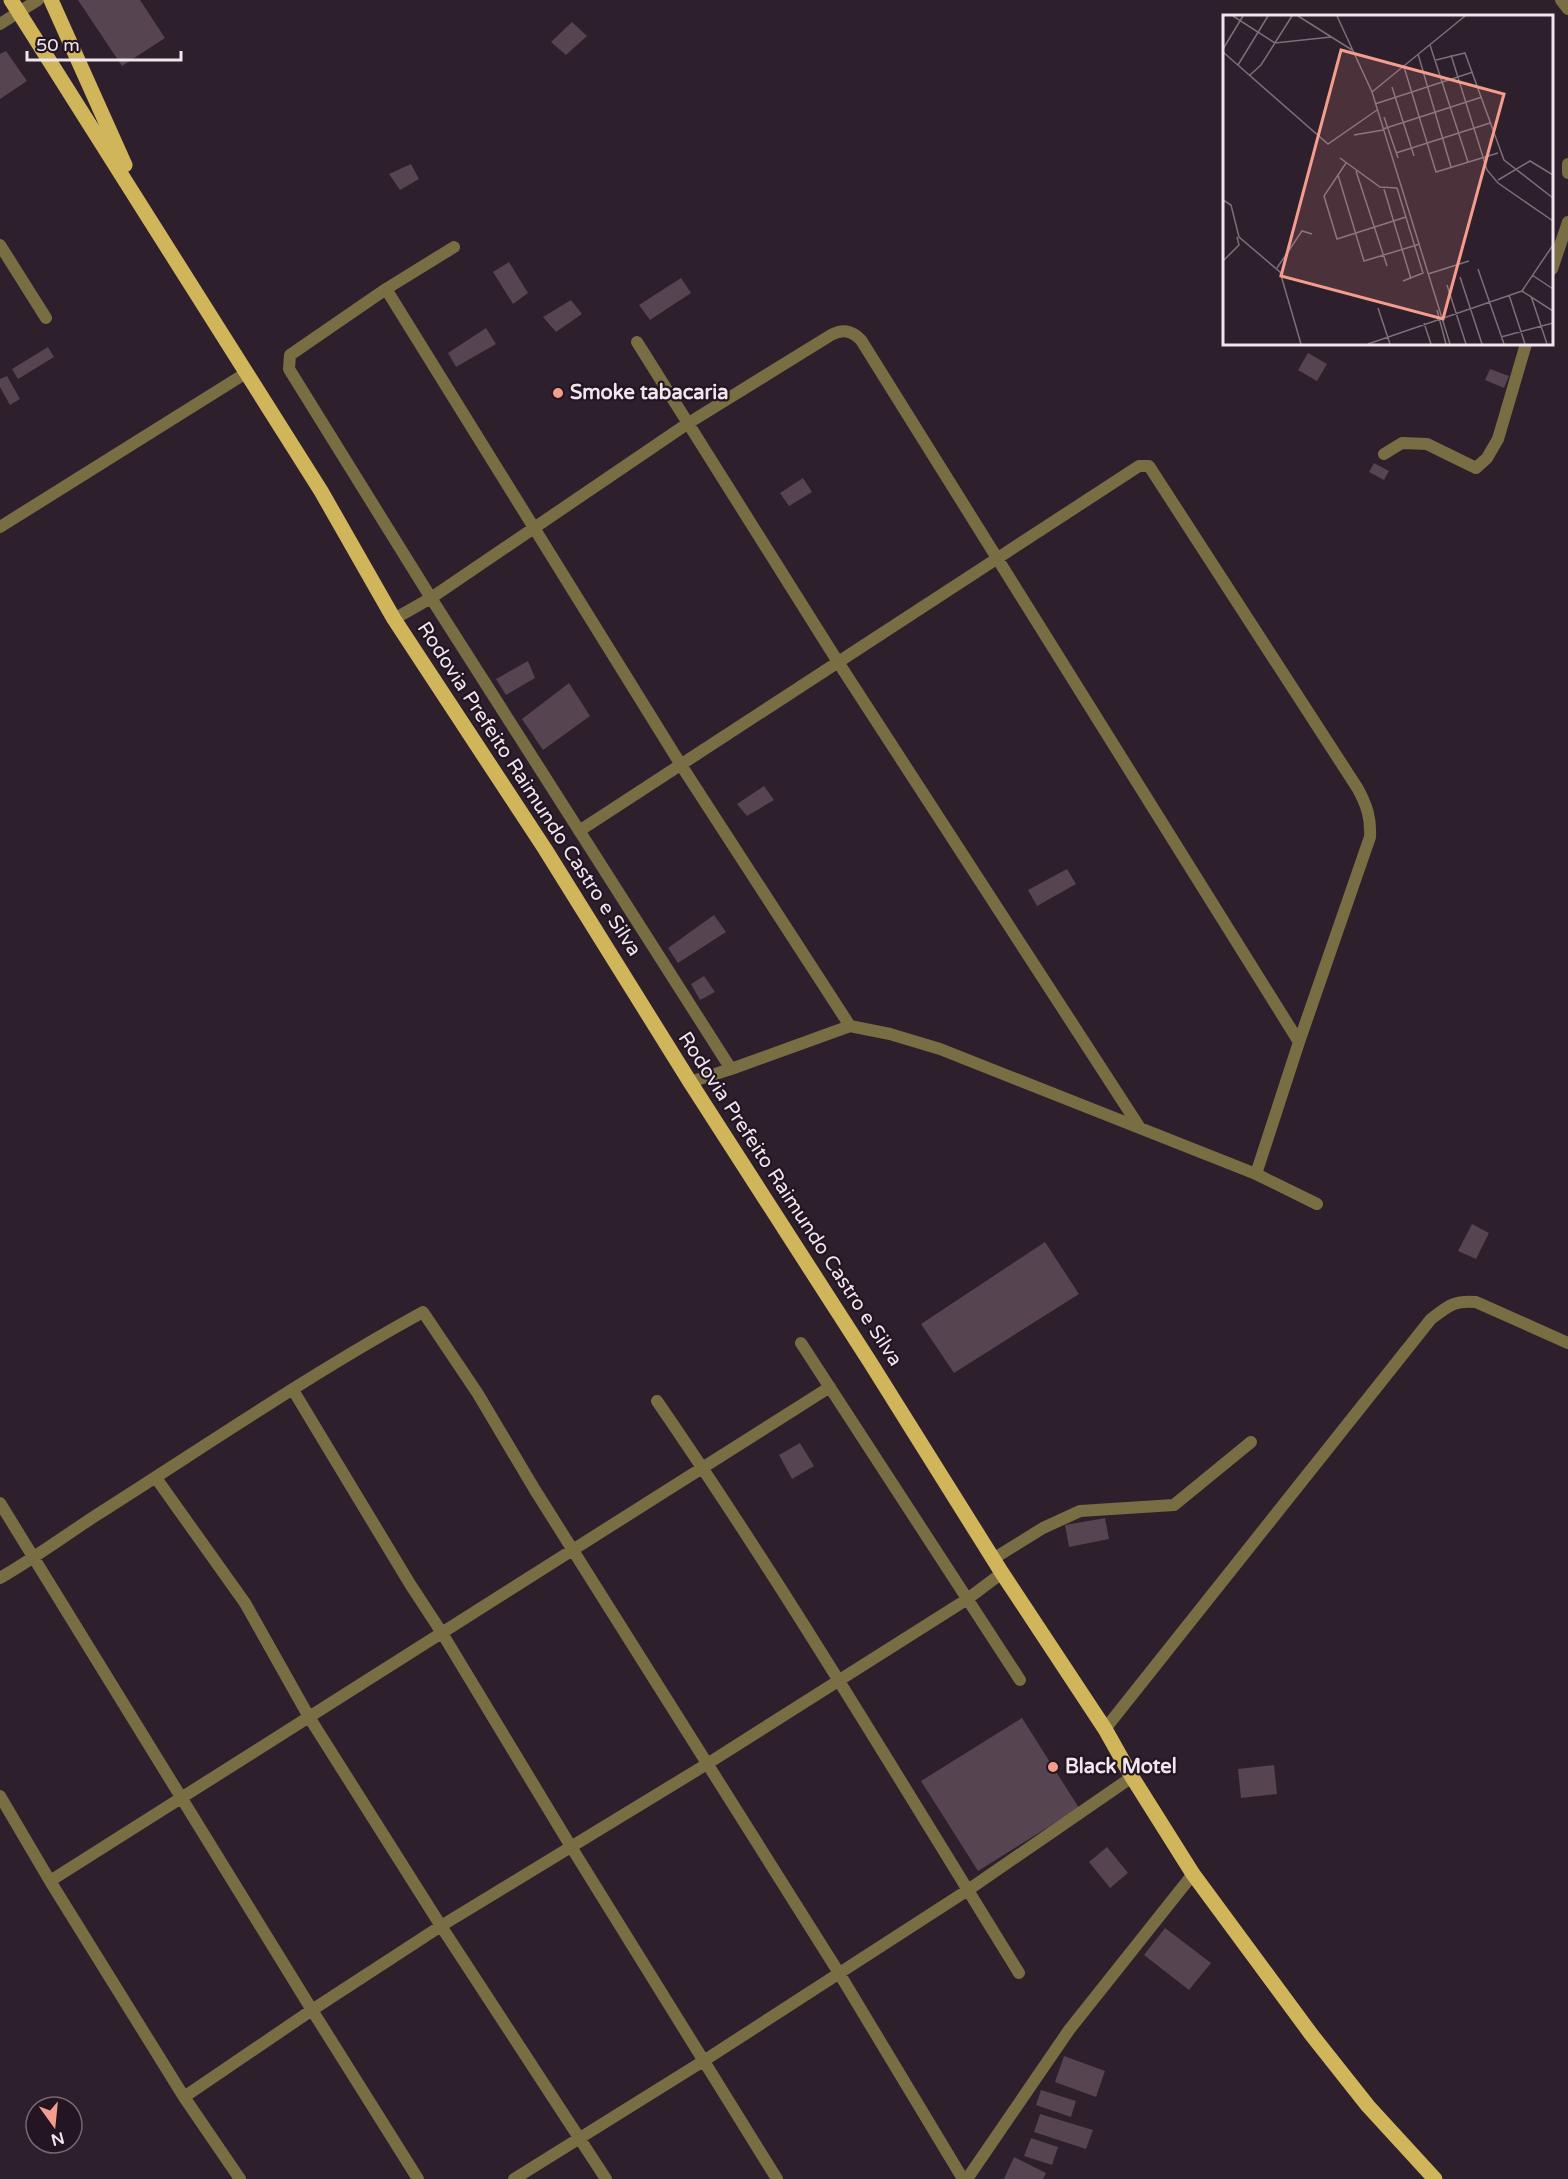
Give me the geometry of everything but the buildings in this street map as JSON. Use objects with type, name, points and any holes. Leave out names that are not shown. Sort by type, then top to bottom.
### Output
[{"type":"main road","points":[[51,0],[147,214]]},
{"type":"main road","points":[[15,6],[147,214]]},
{"type":"main road","name":"Rodovia Prefeito Raimundo Castro e Silva","points":[[147,214],[321,491],[394,619],[551,859],[993,1559],[1105,1729],[1132,1777],[1193,1874],[1311,2034],[1368,2106],[1435,2179]]},
{"type":"street","points":[[0,24],[15,6],[38,0]]},
{"type":"street","points":[[1561,0],[1568,9]]},
{"type":"street","points":[[1568,164],[1568,173]]},
{"type":"street","points":[[1553,263],[1568,222]]},
{"type":"street","points":[[0,245],[46,318]]},
{"type":"street","points":[[454,247],[386,289],[290,355],[289,369],[431,598],[731,1069]]},
{"type":"street","points":[[386,289],[681,765],[850,1026]]},
{"type":"street","points":[[394,619],[431,598],[687,424],[831,335],[839,331],[855,334],[861,340],[1299,1042]]},
{"type":"street","points":[[637,342],[838,662],[1140,1128]]},
{"type":"street","points":[[1384,454],[1402,443],[1427,444],[1476,468],[1487,458],[1498,439],[1526,345]]},
{"type":"street","points":[[0,527],[246,373]]},
{"type":"street","points":[[579,831],[1139,466],[1149,466],[1358,789],[1371,822],[1370,837],[1256,1174]]},
{"type":"street","points":[[690,1082],[850,1026],[890,1034],[940,1049],[1256,1174],[1317,1204]]},
{"type":"street","points":[[1105,1729],[1431,1319],[1450,1304],[1465,1301],[1476,1302],[1568,1343]]},
{"type":"street","points":[[0,1578],[359,1347],[423,1312],[478,1394],[535,1490],[839,1973],[965,2179],[1069,2030],[1193,1874]]},
{"type":"street","points":[[801,1344],[1020,1680]]},
{"type":"street","points":[[50,1881],[830,1387]]},
{"type":"street","points":[[293,1390],[570,1845],[777,2179]]},
{"type":"street","points":[[657,1401],[703,1468],[838,1681],[1019,1973]]},
{"type":"street","points":[[993,1559],[1043,1528],[1080,1511],[1174,1504],[1251,1442]]},
{"type":"street","points":[[156,1478],[246,1603],[309,1717],[441,1926],[606,2179]]},
{"type":"street","points":[[0,1503],[418,2179]]},
{"type":"street","points":[[184,2097],[441,1926],[570,1845],[707,1764],[966,1600],[1002,1573]]},
{"type":"street","points":[[513,2179],[705,2060],[968,1890],[1132,1777]]},
{"type":"street","points":[[0,1796],[184,2097],[240,2179]]},
{"type":"place","name":"Smoke tabacaria","points":[[558,393]]},
{"type":"place","name":"Black Motel","points":[[1053,1767]]}]
